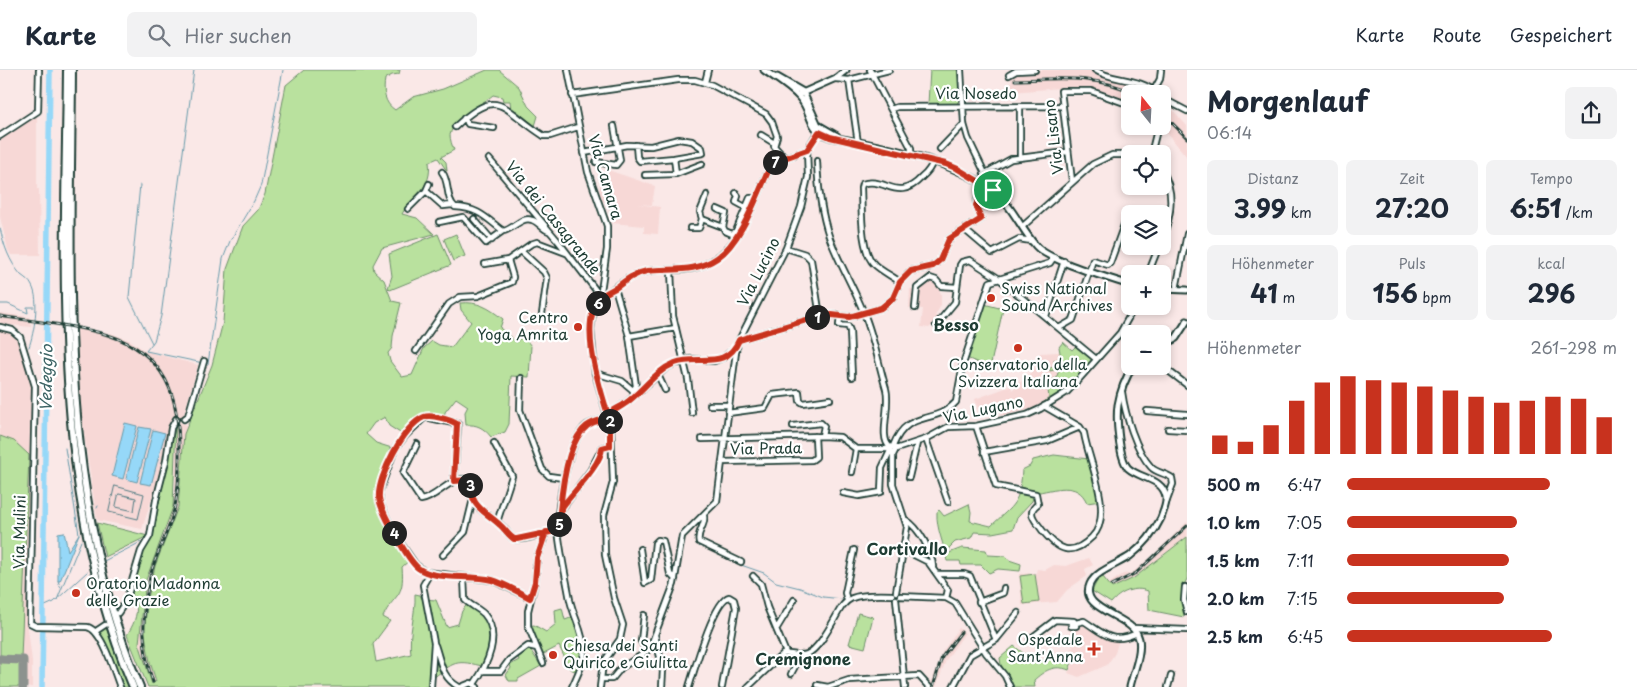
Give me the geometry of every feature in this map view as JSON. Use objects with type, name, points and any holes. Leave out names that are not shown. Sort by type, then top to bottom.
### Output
[{"type":"highway","points":[[67,70],[65,309],[72,428],[84,512],[98,581],[114,635],[134,687]]},
{"type":"highway","points":[[72,70],[70,309],[76,407],[84,479],[98,552],[117,626],[140,687]]},
{"type":"main road","points":[[800,94],[831,80],[846,70]]},
{"type":"main road","points":[[765,71],[800,94],[810,122],[820,130],[842,139],[911,155],[958,169],[993,190],[1009,206],[1031,240],[1042,252],[1121,282]]},
{"type":"main road","points":[[1171,290],[1187,290]]},
{"type":"main road","points":[[1171,341],[1176,338],[1187,321]]},
{"type":"main road","points":[[1129,375],[1118,406],[1123,461],[1137,475],[1161,486],[1165,494],[1166,504],[1154,532],[1132,554],[1092,581],[1088,589],[1090,597],[1097,607],[1126,621],[1137,633],[1139,649],[1130,687]]},
{"type":"street","points":[[0,136],[38,111],[39,70]]},
{"type":"street","name":"Via Camara","points":[[568,70],[591,185],[607,226],[607,250],[601,294],[591,326],[595,372],[611,428],[610,446],[613,482],[604,515],[605,555],[614,598],[624,625],[621,636],[603,663],[600,687]]},
{"type":"street","points":[[704,82],[708,70]]},
{"type":"street","points":[[831,80],[849,80],[871,71],[889,70]]},
{"type":"street","points":[[739,340],[820,316],[832,315],[840,317],[864,314],[886,304],[893,298],[900,282],[911,271],[928,268],[937,264],[946,242],[981,219],[976,205],[978,201],[993,190],[973,153],[964,124],[961,70]]},
{"type":"street","points":[[1009,75],[1016,71],[1035,70]]},
{"type":"street","points":[[1094,70],[1100,74],[1133,80],[1143,85]]},
{"type":"street","points":[[1158,85],[1161,70]]},
{"type":"street","points":[[871,71],[911,148],[911,155]]},
{"type":"street","points":[[572,95],[678,80],[704,82],[766,114],[772,122],[777,136],[774,143]]},
{"type":"street","points":[[849,80],[858,143]]},
{"type":"street","name":"Via Lisano","points":[[1072,181],[1061,91],[1091,91],[1121,102]]},
{"type":"street","points":[[455,127],[476,108],[488,103],[505,107],[544,136],[550,136],[578,127]]},
{"type":"street","points":[[1171,103],[1187,112]]},
{"type":"street","name":"Via Nosedo","points":[[890,109],[897,107],[1062,106]]},
{"type":"street","points":[[1020,107],[1020,157]]},
{"type":"street","points":[[464,118],[468,124],[494,128]]},
{"type":"street","points":[[940,149],[964,124]]},
{"type":"street","points":[[596,162],[616,164],[620,160],[614,126]]},
{"type":"street","points":[[601,294],[640,273],[695,268],[716,259],[725,252],[739,233],[774,162],[807,150],[820,130]]},
{"type":"street","points":[[761,135],[774,143],[785,158]]},
{"type":"street","points":[[584,153],[618,147],[636,145],[651,146],[687,140],[697,144],[703,153],[640,161],[637,157],[636,145]]},
{"type":"street","name":"Via Lucino","points":[[646,651],[655,635],[675,579],[682,536],[714,506],[718,496],[728,405],[737,347],[786,248],[801,207],[808,177],[807,150]]},
{"type":"street","points":[[984,174],[1002,162],[1020,157],[1067,152]]},
{"type":"street","points":[[1023,226],[1072,181],[1102,158],[1121,155]]},
{"type":"street","points":[[674,158],[676,174]]},
{"type":"street","name":"Via dei Casagrande","points":[[489,159],[601,294]]},
{"type":"street","points":[[817,161],[818,180],[829,234],[864,314],[887,392],[888,413],[884,436],[886,444],[892,449],[893,484],[906,520],[907,532],[896,596],[905,687]]},
{"type":"street","points":[[900,282],[873,264],[868,256],[863,230],[862,184],[869,183],[904,190],[911,188],[931,168],[934,161]]},
{"type":"street","points":[[645,175],[676,174],[702,164]]},
{"type":"street","points":[[442,172],[447,181],[452,205]]},
{"type":"street","points":[[808,177],[818,180]]},
{"type":"street","points":[[408,209],[426,191],[429,184]]},
{"type":"street","points":[[426,191],[443,206],[452,205],[477,210],[503,231]]},
{"type":"street","points":[[736,193],[738,196],[736,202],[747,208]]},
{"type":"street","points":[[690,228],[699,228],[702,219],[700,212],[707,195]]},
{"type":"street","points":[[716,208],[726,213],[723,227],[725,232],[734,233],[750,198],[755,198]]},
{"type":"street","points":[[439,222],[463,217],[486,242],[492,240],[503,231],[528,220],[532,220],[550,231]]},
{"type":"street","points":[[474,219],[492,240]]},
{"type":"street","points":[[702,219],[723,227]]},
{"type":"street","points":[[965,230],[992,253],[1020,239],[1031,240]]},
{"type":"street","points":[[1059,328],[1074,320],[1093,260],[1107,265],[1110,263],[1121,233]]},
{"type":"street","points":[[1176,290],[1187,234]]},
{"type":"street","points":[[485,264],[508,260],[531,244],[542,242],[568,253]]},
{"type":"street","points":[[786,248],[805,254],[811,260],[820,316]]},
{"type":"street","points":[[521,251],[546,275],[547,283],[542,314]]},
{"type":"street","points":[[843,493],[858,496],[881,492],[882,468],[892,449],[896,436],[906,424],[943,412],[956,402],[963,364],[990,282],[1050,263],[1054,257]]},
{"type":"street","points":[[416,351],[449,304],[462,296],[478,296],[512,282],[514,277],[508,260]]},
{"type":"street","points":[[936,325],[955,302],[960,265],[966,260],[974,262],[998,278],[1096,358]]},
{"type":"street","points":[[1046,316],[1064,261]]},
{"type":"street","points":[[670,270],[676,328],[684,361],[692,413]]},
{"type":"street","points":[[915,308],[917,288],[930,278],[936,280],[941,286],[957,287]]},
{"type":"street","points":[[615,288],[629,336],[636,386],[635,391]]},
{"type":"street","name":"Via Lugano","points":[[856,449],[892,449],[917,443],[948,427],[976,426],[1026,415],[1067,392],[1120,333],[1130,315]]},
{"type":"street","points":[[840,317],[839,325],[848,326],[850,331],[852,377]]},
{"type":"street","name":"Via Mulini","points":[[0,327],[12,330],[20,337],[35,386],[30,619],[33,626],[88,627],[96,631]]},
{"type":"street","points":[[629,336],[676,328]]},
{"type":"street","points":[[572,687],[584,658],[584,648],[579,625],[570,602],[558,529],[563,478],[567,462],[583,430],[588,425],[609,418],[610,413],[628,402],[635,391],[666,368],[684,361],[714,361],[724,357],[737,347]]},
{"type":"street","points":[[184,419],[188,416],[203,363]]},
{"type":"street","points":[[1171,371],[1187,385]]},
{"type":"street","points":[[595,372],[622,381],[635,391]]},
{"type":"street","points":[[658,375],[665,390]]},
{"type":"street","points":[[521,378],[520,410],[542,469],[549,476],[563,478]]},
{"type":"street","points":[[1182,381],[1187,378]]},
{"type":"street","points":[[728,413],[765,408],[772,395],[799,392],[800,401],[803,403],[830,400]]},
{"type":"street","points":[[1122,392],[1128,423],[1148,464],[1154,470],[1172,478],[1170,497],[1166,504]]},
{"type":"street","points":[[710,406],[728,405]]},
{"type":"street","points":[[976,426],[996,486],[1034,493],[1038,496],[1038,504],[1033,509],[1033,518],[1052,542],[1064,549],[1080,546],[1090,540],[1102,522],[1101,507],[1084,433],[1080,427],[1044,406]]},
{"type":"street","points":[[1147,411],[1187,414]]},
{"type":"street","points":[[454,481],[458,424],[425,417],[405,436],[395,449],[379,492],[380,503],[393,532],[415,564],[430,573],[492,580],[530,598]]},
{"type":"street","points":[[118,613],[126,601],[141,551],[150,536],[171,428],[176,419]]},
{"type":"street","points":[[793,426],[821,423],[824,426],[822,436]]},
{"type":"street","points":[[984,452],[1047,441],[1080,427]]},
{"type":"street","points":[[1168,430],[1187,430]]},
{"type":"street","name":"Via Prada","points":[[722,462],[812,460],[816,457],[814,436]]},
{"type":"street","points":[[702,439],[840,437],[856,449],[852,472]]},
{"type":"street","points":[[926,439],[948,502]]},
{"type":"street","points":[[494,443],[512,476],[497,522]]},
{"type":"street","points":[[908,477],[917,443]]},
{"type":"street","points":[[417,444],[403,473],[420,500],[429,498],[454,481],[470,480],[473,499],[465,532],[443,554]]},
{"type":"street","points":[[560,511],[590,471],[602,448],[610,446]]},
{"type":"street","points":[[473,499],[484,515],[497,522],[514,539],[558,529]]},
{"type":"street","points":[[704,516],[705,520],[698,534],[699,542],[741,562]]},
{"type":"street","points":[[906,520],[925,544],[932,557],[933,568]]},
{"type":"street","points":[[543,663],[528,624],[530,598],[535,582],[537,558],[546,532]]},
{"type":"street","points":[[640,549],[646,583],[651,580],[655,543],[658,540],[663,541],[670,574],[675,579]]},
{"type":"street","points":[[847,600],[845,593],[854,550]]},
{"type":"street","points":[[904,550],[924,558],[933,568],[948,590],[946,598]]},
{"type":"street","points":[[430,573],[423,585],[440,668],[451,682],[460,687],[467,683],[475,686],[484,671],[490,655],[490,631],[484,615],[465,600],[464,578]]},
{"type":"street","points":[[937,574],[968,574],[996,640]]},
{"type":"street","points":[[753,576],[761,584],[784,654]]},
{"type":"street","points":[[1185,587],[1184,600],[1187,612]]},
{"type":"street","points":[[980,602],[1003,593],[1004,588]]},
{"type":"street","points":[[748,687],[784,654],[808,654],[819,644],[839,609],[847,600],[867,595],[946,598],[957,606],[983,649],[1005,676],[1010,687]]},
{"type":"street","points":[[689,687],[704,640],[722,601],[729,597],[735,601],[736,608],[722,687]]},
{"type":"street","points":[[777,628],[794,600]]},
{"type":"street","points":[[953,687],[966,660],[974,652],[983,649],[996,640],[1018,613]]},
{"type":"street","points":[[601,679],[611,679],[622,667],[646,651],[641,640],[644,615]]},
{"type":"street","points":[[1030,639],[1055,620],[1074,623],[1084,621],[1116,640],[1137,633]]},
{"type":"street","points":[[105,625],[96,631],[120,687]]},
{"type":"street","points":[[1133,628],[1187,630]]},
{"type":"street","points":[[655,635],[663,670],[662,687]]},
{"type":"street","points":[[431,687],[434,644]]},
{"type":"street","points":[[484,671],[501,671],[521,650],[528,646],[537,648]]},
{"type":"street","points":[[791,674],[801,655]]},
{"type":"street","points":[[817,685],[828,687],[849,680],[920,676],[929,687]]},
{"type":"street","points":[[1168,687],[1171,676]]},
{"type":"shaded area","points":[[1035,70],[1095,70],[1103,76],[1134,85],[1121,85],[1121,102],[1091,91],[1061,91],[1060,88],[1012,92],[1011,73]]},
{"type":"shaded area","points":[[1171,108],[1187,126],[1187,157],[1169,135],[1171,135]]},
{"type":"shaded area","points":[[37,113],[37,189],[39,189],[40,255],[11,255],[0,217],[0,139]]},
{"type":"shaded area","points":[[605,169],[655,186],[652,205],[637,204],[660,207],[658,234],[644,233],[644,226],[612,223],[613,202],[603,201],[598,193]]},
{"type":"shaded area","points":[[931,279],[937,283],[941,294],[941,305],[935,316],[941,318],[929,328],[921,327],[923,309],[909,308],[910,289],[915,289]]},
{"type":"shaded area","points":[[0,313],[29,317],[31,327],[0,324]]},
{"type":"shaded area","points":[[77,328],[113,334],[131,341],[145,351],[198,365],[183,417],[171,419],[165,457],[142,529],[97,520],[75,371]]},
{"type":"shaded area","points":[[0,330],[11,332],[18,338],[33,389],[27,620],[32,661],[32,687],[0,687]]},
{"type":"shaded area","points":[[1063,342],[1072,350],[1078,344],[1096,359],[1044,406],[1008,414],[1001,415],[1000,412],[980,416],[975,399],[1011,386],[1012,390],[1031,372],[1040,353],[1059,352]]},
{"type":"shaded area","points":[[176,424],[186,425],[178,507],[155,566],[144,630],[156,682],[151,684],[139,643],[144,597],[152,560],[164,534],[175,493]]},
{"type":"shaded area","points":[[1187,522],[1187,537],[1134,578],[1112,588],[1108,584],[1123,574],[1132,573],[1152,557]]},
{"type":"shaded area","points":[[1089,558],[1093,565],[1085,569],[1087,576],[1067,590],[1057,602],[1022,605],[1019,574],[1036,573],[1037,569],[1045,570],[1054,565],[1066,566]]},
{"type":"shaded area","name":"Ospedale Sant'Anna","points":[[1082,621],[1119,640],[1115,653],[1107,665],[1079,677],[1068,673],[1074,661],[1069,650],[1073,647],[1067,637],[1071,633],[1069,629]]},
{"type":"shaded area","points":[[959,628],[965,633],[946,660],[936,687],[930,687],[943,651]]},
{"type":"green space","points":[[304,70],[400,70],[399,74],[385,79],[384,83],[386,100],[395,110],[413,97],[443,89],[487,70],[499,70],[519,87],[528,106],[538,116],[535,126],[517,111],[511,109],[510,101],[503,101],[502,97],[493,95],[462,117],[450,135],[454,150],[441,157],[446,162],[447,171],[438,158],[429,162],[428,179],[425,185],[402,214],[417,218],[434,234],[382,248],[373,265],[374,271],[384,280],[392,301],[401,303],[392,348],[388,353],[390,361],[402,377],[412,375],[424,348],[432,341],[439,345],[452,347],[471,322],[461,310],[460,303],[478,304],[488,309],[503,319],[500,328],[516,342],[523,336],[531,346],[529,377],[511,376],[509,424],[505,432],[491,437],[480,427],[466,425],[465,412],[468,406],[456,398],[445,412],[444,420],[427,417],[405,436],[389,426],[385,417],[374,423],[366,434],[376,443],[395,449],[379,498],[393,532],[412,558],[402,567],[400,591],[383,617],[390,621],[373,644],[376,662],[411,654],[410,646],[415,594],[420,595],[422,599],[436,600],[447,627],[458,624],[462,611],[468,603],[484,618],[488,624],[491,638],[486,667],[467,663],[450,666],[429,681],[430,687],[148,687],[127,635],[133,624],[137,609],[131,592],[142,553],[152,535],[176,424],[173,507],[146,580],[139,643],[152,684],[156,681],[144,630],[148,598],[155,566],[178,507],[184,434],[212,365],[223,322],[227,269],[243,226],[258,210],[265,194],[286,85]]},
{"type":"green space","points":[[930,70],[958,70],[960,100],[956,104],[928,104]]},
{"type":"green space","points":[[438,234],[451,265],[390,290],[388,288],[392,276],[389,254]]},
{"type":"green space","points":[[456,234],[465,256],[453,261],[444,239]]},
{"type":"green space","points":[[984,304],[1003,309],[990,368],[967,358]]},
{"type":"green space","points":[[1063,342],[1072,350],[1078,344],[1096,359],[1067,392],[1044,406],[1040,405],[1049,398],[1047,382],[1056,378],[1058,374],[1058,369],[1050,371],[1049,368],[1055,367],[1054,360],[1061,358],[1059,347]]},
{"type":"green space","points":[[0,436],[14,441],[29,455],[21,658],[0,655]]},
{"type":"green space","points":[[1054,455],[1089,459],[1101,501],[1087,503],[1078,491],[1065,488],[1034,493],[1032,501],[1017,517],[1013,529],[992,533],[974,532],[971,538],[955,542],[949,548],[949,553],[962,548],[986,550],[988,555],[1006,556],[1009,560],[1021,564],[1020,571],[998,569],[989,573],[981,565],[961,565],[960,561],[947,561],[938,524],[937,512],[939,510],[944,516],[969,504],[971,512],[970,521],[991,526],[1010,508],[1017,497],[1020,490],[1022,470],[1030,466],[1033,460]]},
{"type":"green space","points":[[97,523],[148,536],[105,557]]},
{"type":"green space","points":[[1187,537],[1187,579],[1183,588],[1182,598],[1184,617],[1149,610],[1148,591],[1138,589],[1128,591],[1111,603],[1092,591],[1097,581],[1103,577],[1112,588],[1134,578]]},
{"type":"green space","points":[[1035,574],[1039,602],[1024,604],[1020,576]]},
{"type":"green space","points":[[562,608],[565,620],[576,616],[584,649],[578,672],[570,669],[559,646],[540,656],[528,626],[534,625],[546,632],[556,624],[555,610]]},
{"type":"green space","points":[[858,613],[873,617],[865,648],[849,644]]},
{"type":"green space","points":[[105,625],[129,687],[120,687],[96,631]]},
{"type":"green space","points":[[1014,646],[1036,663],[1059,657],[1072,662],[1069,670],[1054,668],[1042,674],[1034,680],[1035,687],[1008,687],[1011,681],[1001,665],[1000,658]]},
{"type":"green space","points":[[529,648],[541,666],[518,679],[518,681],[509,681],[506,675],[511,668],[510,665],[519,660],[517,654]]},
{"type":"green space","points":[[0,662],[20,662],[20,687],[0,687]]},
{"type":"water","points":[[125,423],[137,426],[123,479],[112,476]]},
{"type":"water","points":[[139,427],[151,429],[137,482],[126,479]]},
{"type":"water","points":[[153,430],[165,433],[151,485],[140,483]]},
{"type":"water","points":[[64,532],[68,551],[79,534],[60,581],[58,581],[58,533]]},
{"type":"waterway","name":"Vedeggio","points":[[42,687],[50,70]]},
{"type":"waterway","points":[[194,70],[161,316],[154,341],[146,351],[208,364],[223,259],[230,241],[254,201],[261,185],[283,70]]},
{"type":"waterway","points":[[140,185],[129,297],[152,343]]},
{"type":"waterway","points":[[0,228],[10,259],[21,275],[32,286],[36,299],[33,334],[29,347]]},
{"type":"waterway","points":[[0,304],[8,304],[28,313],[27,307],[34,307]]},
{"type":"waterway","points":[[65,448],[79,534]]},
{"type":"waterway","points":[[57,600],[81,541]]},
{"type":"waterway","points":[[102,562],[141,542]]},
{"type":"waterway","points":[[699,546],[713,551]]},
{"type":"waterway","points":[[741,565],[764,573],[776,582],[800,588],[823,597],[843,599]]},
{"type":"waterway","points":[[43,607],[54,602],[87,572]]},
{"type":"waterway","points":[[58,581],[61,588]]},
{"type":"taxiway","points":[[0,659],[23,660],[23,687]]},
{"type":"railway","points":[[1015,80],[1076,79],[1106,83],[1121,88]]},
{"type":"railway","points":[[1171,122],[1187,138]]},
{"type":"railway","points":[[0,316],[77,328],[119,339],[137,349],[151,360],[162,373],[169,388],[178,421],[178,479],[173,514],[151,573],[145,608],[144,633],[146,657],[153,682]]},
{"type":"railway","points":[[1112,585],[1136,573],[1187,526]]},
{"type":"railway","points":[[933,687],[942,657],[961,632]]},
{"type":"place","name":"Swiss National Sound Archives","points":[[991,298]]},
{"type":"place","name":"Centro Yoga Amrita","points":[[578,327]]},
{"type":"place","name":"Conservatorio della Svizzera Italiana","points":[[1018,348]]},
{"type":"place","name":"Oratorio Madonna delle Grazie","points":[[76,593]]},
{"type":"place","name":"Ospedale Sant'Anna","points":[[1094,649]]},
{"type":"place","name":"Chiesa dei Santi Quirico e Giulitta","points":[[553,655]]},
{"type":"district","name":"Besso","points":[[956,325]]},
{"type":"district","name":"Cortivallo","points":[[907,549]]},
{"type":"district","name":"Cremignone","points":[[803,659]]},
{"type":"route","points":[[993,190],[946,164],[830,137],[819,132],[807,150],[774,162],[732,245],[716,259],[701,266],[685,270],[640,273],[600,297],[592,318],[590,330],[595,372],[609,418],[585,427],[567,462],[563,478],[561,506],[560,511],[559,526],[558,529],[555,531],[546,532],[537,558],[535,582],[530,598],[492,580],[425,572],[415,564],[393,532],[380,503],[379,492],[395,449],[423,418],[430,417],[456,422],[458,425],[454,481],[470,480],[470,490],[473,499],[484,515],[497,522],[514,539],[546,532],[555,531],[559,526],[560,511],[599,458],[602,448],[610,446],[610,413],[628,402],[666,368],[690,359],[714,361],[720,359],[737,347],[739,340],[768,330],[820,316],[858,316],[881,308],[893,298],[900,282],[911,271],[928,268],[937,264],[946,242],[981,219],[982,216],[976,205],[978,201],[993,190]]}]
